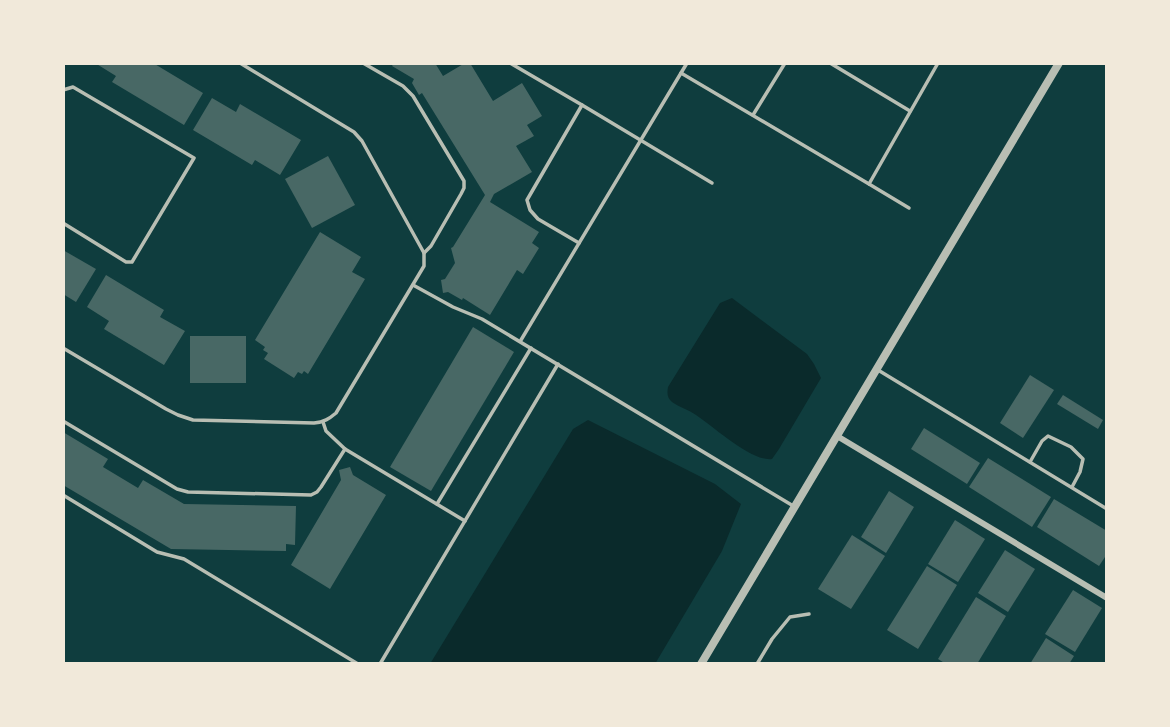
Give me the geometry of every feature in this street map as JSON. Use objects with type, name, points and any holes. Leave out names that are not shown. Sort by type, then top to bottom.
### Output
[{"type":"street","points":[[701,664],[1059,63]]},
{"type":"street","points":[[837,436],[1107,598]]},
{"type":"lane","points":[[63,348],[166,409],[193,420],[323,422],[336,413],[424,267],[424,253],[355,132],[240,63]]},
{"type":"lane","points":[[363,63],[403,86],[413,96],[464,181],[461,194],[432,246],[424,253]]},
{"type":"lane","points":[[509,63],[712,183]]},
{"type":"lane","points":[[520,341],[687,63]]},
{"type":"lane","points":[[753,116],[785,63]]},
{"type":"lane","points":[[830,63],[910,111]]},
{"type":"lane","points":[[869,184],[938,63]]},
{"type":"lane","points":[[681,73],[909,208]]},
{"type":"lane","points":[[63,90],[73,87],[194,158],[132,262],[126,262],[63,223]]},
{"type":"lane","points":[[579,243],[538,219],[530,210],[527,200],[583,105]]},
{"type":"lane","points":[[413,285],[520,341],[795,507]]},
{"type":"lane","points":[[437,504],[531,348]]},
{"type":"lane","points":[[380,664],[558,364]]},
{"type":"lane","points":[[877,369],[1107,509]]},
{"type":"lane","points":[[63,421],[177,489],[188,492],[311,495],[321,487],[345,449]]},
{"type":"lane","points":[[323,422],[326,431],[345,449],[465,521]]},
{"type":"lane","points":[[1030,462],[1048,436],[1071,447],[1083,459],[1072,487]]},
{"type":"lane","points":[[63,495],[157,552],[184,559],[358,664]]},
{"type":"lane","points":[[757,664],[790,617],[809,614]]},
{"type":"water","points":[[732,298],[807,354],[821,378],[772,459],[744,450],[696,415],[672,402],[668,395],[668,387],[720,303]]},
{"type":"water","points":[[588,420],[715,484],[741,504],[722,551],[655,664],[430,664],[573,429]]},
{"type":"building","points":[[95,63],[153,63],[203,93],[184,125],[112,82],[116,76]]},
{"type":"building","points":[[394,63],[435,63],[443,76],[465,63],[470,63],[493,101],[522,83],[542,116],[527,125],[534,136],[516,146],[532,172],[494,194],[490,202],[539,232],[532,243],[539,248],[523,274],[517,270],[490,315],[463,298],[462,300],[448,292],[443,293],[441,280],[445,279],[455,263],[451,248],[485,195],[422,93],[419,95],[412,83],[414,79],[392,66]]},
{"type":"building","points":[[212,98],[236,112],[240,104],[301,140],[280,175],[255,160],[252,165],[193,130]]},
{"type":"building","points":[[328,156],[355,205],[312,228],[285,179]]},
{"type":"building","points":[[320,232],[361,257],[352,272],[365,279],[308,374],[304,371],[302,374],[298,372],[294,378],[264,359],[268,353],[263,350],[265,347],[255,340]]},
{"type":"building","points":[[63,250],[96,269],[76,302],[63,294]]},
{"type":"building","points":[[106,275],[164,310],[160,317],[185,331],[164,365],[104,329],[109,321],[87,307]]},
{"type":"building","points":[[473,327],[514,352],[431,491],[390,467]]},
{"type":"building","points":[[190,336],[246,336],[246,383],[190,383]]},
{"type":"building","points":[[1030,375],[1054,390],[1023,438],[1000,423]]},
{"type":"building","points":[[1063,395],[1103,420],[1098,429],[1057,404]]},
{"type":"building","points":[[924,428],[980,463],[967,484],[911,449]]},
{"type":"building","points":[[63,432],[108,459],[103,467],[138,488],[143,480],[184,504],[296,506],[295,545],[286,544],[286,551],[171,549],[63,485]]},
{"type":"building","points":[[988,458],[1051,497],[1032,527],[969,487]]},
{"type":"building","points":[[350,467],[353,475],[386,495],[330,589],[291,565],[341,480],[339,470]]},
{"type":"building","points":[[889,491],[914,507],[886,553],[861,537]]},
{"type":"building","points":[[1054,499],[1107,531],[1107,554],[1099,566],[1037,527]]},
{"type":"building","points":[[955,520],[985,539],[958,582],[928,564]]},
{"type":"building","points":[[852,535],[885,556],[851,609],[818,589]]},
{"type":"building","points":[[1005,550],[1035,569],[1008,612],[978,593]]},
{"type":"building","points":[[927,566],[957,585],[918,649],[887,630]]},
{"type":"building","points":[[1073,590],[1102,608],[1075,652],[1045,634]]},
{"type":"building","points":[[976,597],[1006,616],[977,664],[946,664],[938,659]]},
{"type":"building","points":[[1046,638],[1074,656],[1069,664],[1030,664]]}]
